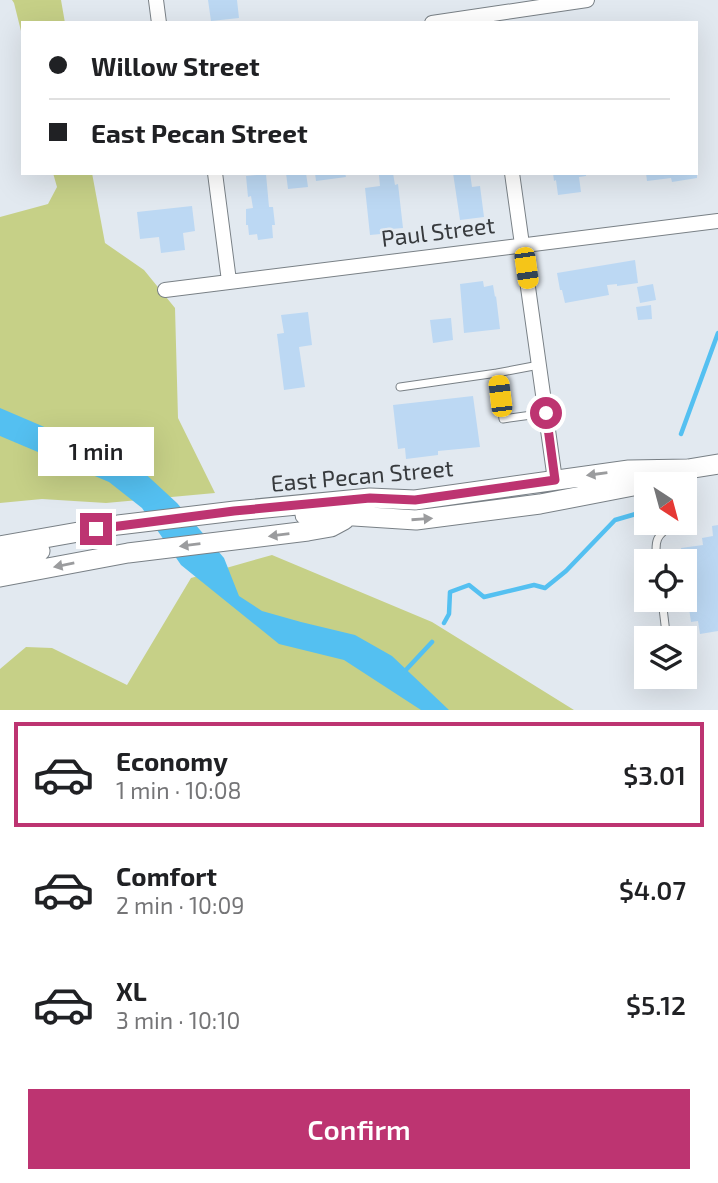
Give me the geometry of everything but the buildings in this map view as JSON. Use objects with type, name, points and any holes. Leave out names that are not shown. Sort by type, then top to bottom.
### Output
[{"type":"main road","name":"East Pecan Street","points":[[0,560],[65,545],[124,538],[237,516],[370,498],[415,500],[629,470],[688,469],[718,464]]},
{"type":"main road","name":"East Pecan Street","points":[[237,516],[354,516],[416,520],[540,504],[659,481],[688,469]]},
{"type":"main road","points":[[0,577],[124,538],[251,538],[308,531],[331,527],[354,516],[415,500]]},
{"type":"main road","name":"East Pecan Street","points":[[0,546],[124,538]]},
{"type":"street","points":[[156,0],[159,21]]},
{"type":"street","points":[[488,0],[491,19]]},
{"type":"street","points":[[462,21],[491,19],[587,0]]},
{"type":"street","points":[[215,175],[229,281]]},
{"type":"street","points":[[512,175],[555,480]]},
{"type":"street","name":"Paul Street","points":[[164,289],[718,221]]},
{"type":"lane","points":[[400,387],[539,365]]},
{"type":"lane","points":[[497,373],[503,419],[546,413]]},
{"type":"green space","points":[[12,0],[61,0],[65,21],[21,21],[21,31]]},
{"type":"green space","points":[[54,175],[92,175],[105,243],[144,270],[175,308],[178,418],[215,493],[106,503],[42,499],[0,503],[0,217],[48,204],[57,187]]},
{"type":"green space","points":[[272,555],[432,622],[574,710],[0,710],[0,669],[26,647],[52,648],[127,685],[191,578]]},
{"type":"water","points":[[0,408],[138,467],[177,503],[224,558],[239,596],[262,611],[355,635],[392,656],[449,710],[421,710],[344,660],[279,644],[181,565],[142,508],[109,482],[0,436]]},
{"type":"waterway","points":[[681,434],[718,333]]},
{"type":"waterway","points":[[444,623],[449,614],[450,592],[469,585],[484,597],[534,585],[545,588],[566,571],[615,520],[634,514]]},
{"type":"waterway","points":[[404,672],[432,642]]},
{"type":"route","points":[[96,529],[234,511],[370,498],[415,500],[555,480],[546,413]]}]
